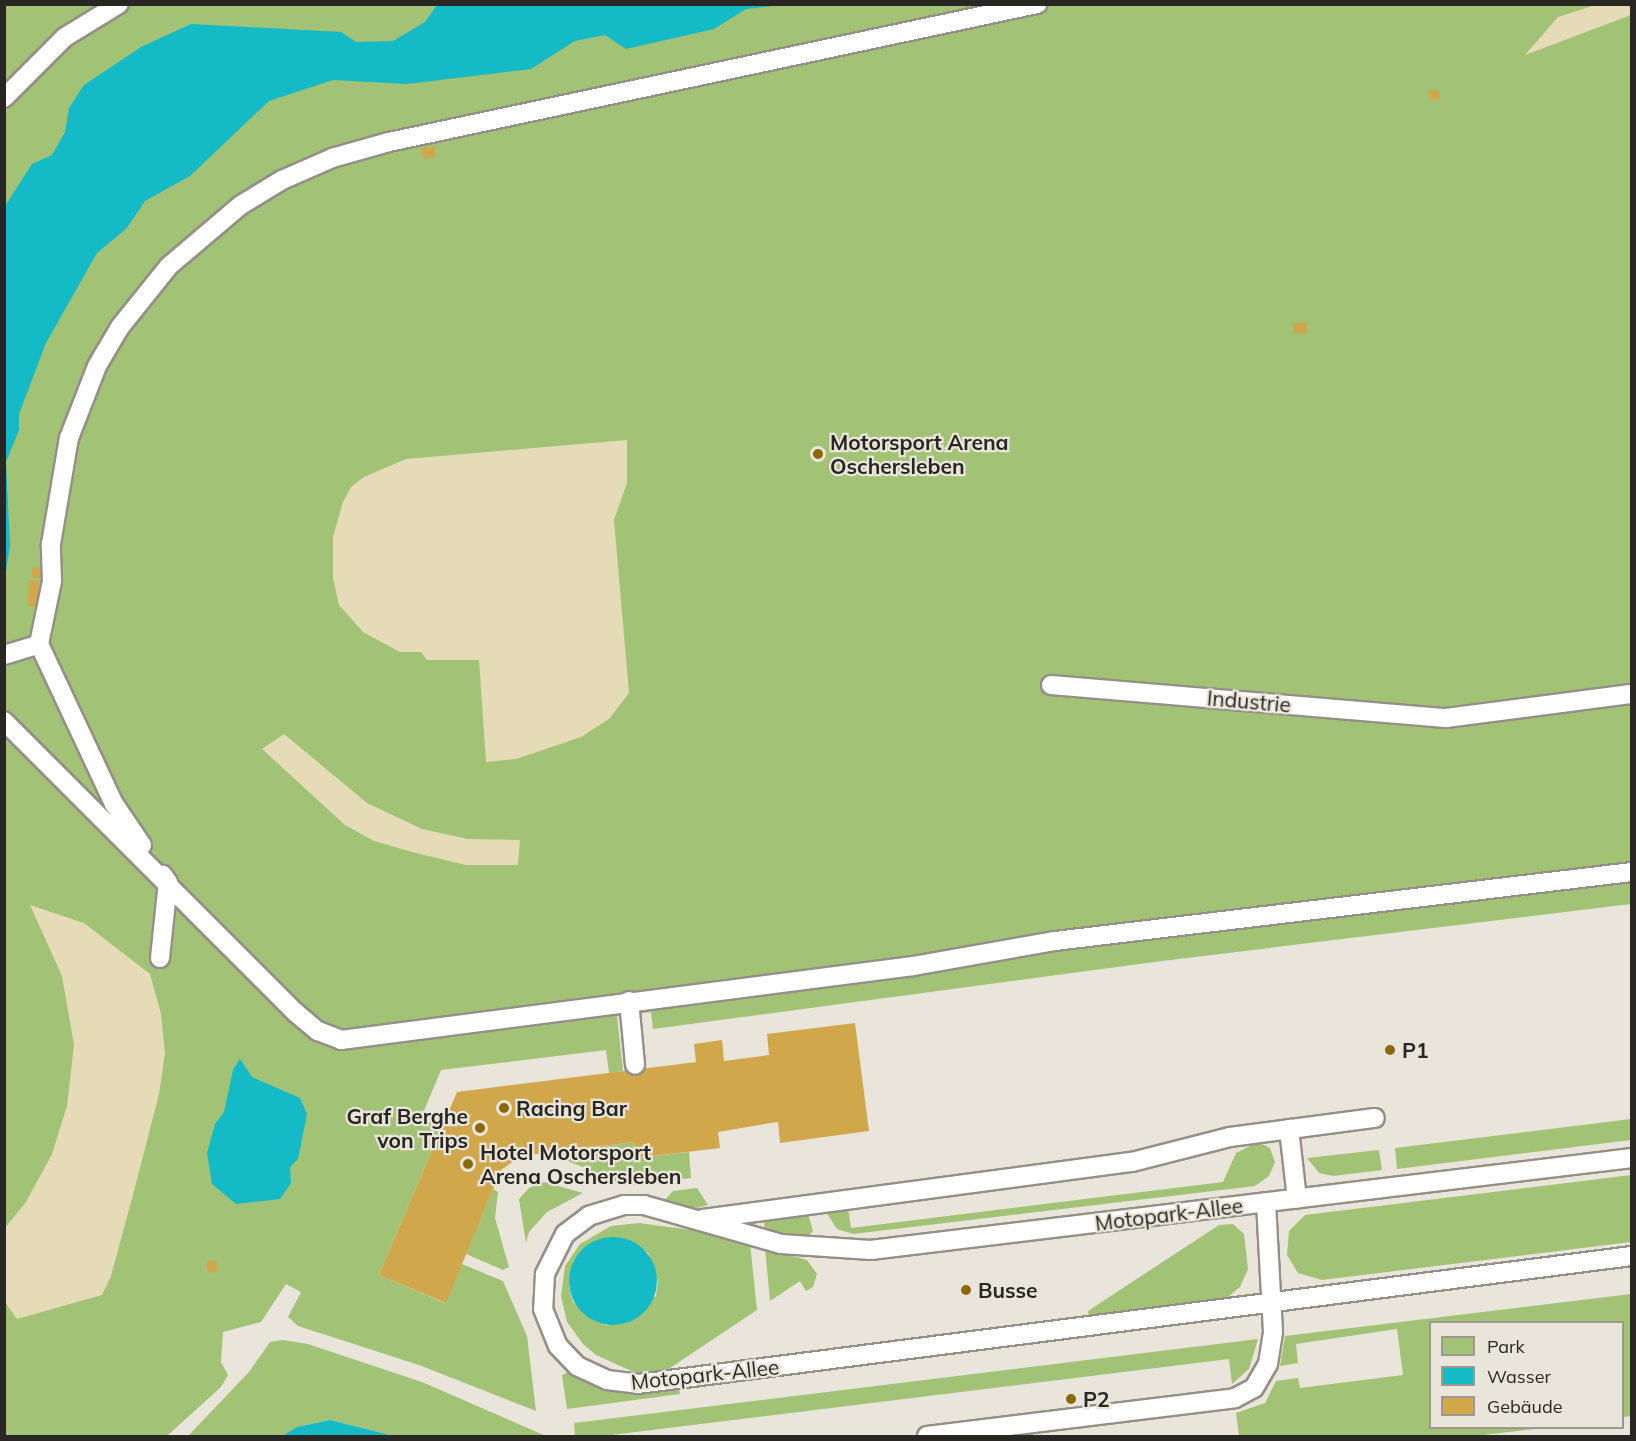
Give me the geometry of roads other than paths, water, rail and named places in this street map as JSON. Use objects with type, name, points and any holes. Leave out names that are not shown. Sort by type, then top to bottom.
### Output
[{"type":"lane","points":[[4,98],[65,37],[119,4]]},
{"type":"lane","points":[[160,958],[168,882],[114,804],[39,644],[52,581],[51,544],[69,438],[97,366],[120,327],[169,266],[241,205],[282,180],[332,158],[389,142],[1037,4]]},
{"type":"lane","points":[[4,655],[39,644]]},
{"type":"lane","name":"Industrie","points":[[1052,685],[1446,717],[1632,694]]},
{"type":"lane","points":[[4,720],[168,882],[295,1012],[318,1031],[341,1040],[925,964],[1055,941],[1632,872]]},
{"type":"lane","points":[[629,1001],[635,1065]]},
{"type":"lane","points":[[698,1219],[1132,1162],[1230,1137],[1375,1118]]},
{"type":"lane","points":[[1289,1129],[1297,1198]]},
{"type":"lane","name":"Motopark-Allee","points":[[1632,1158],[872,1250],[781,1244],[644,1205],[624,1205],[589,1216],[565,1234],[545,1274],[543,1309],[558,1346],[577,1366],[607,1380],[638,1384],[1632,1256]]},
{"type":"lane","points":[[927,1437],[1245,1394],[1263,1377],[1268,1364],[1272,1301],[1266,1202]]},
{"type":"water","points":[[437,5],[781,5],[746,9],[714,29],[626,49],[605,35],[575,41],[531,69],[407,84],[333,80],[269,101],[190,176],[145,201],[126,229],[97,253],[46,343],[19,414],[19,430],[6,462],[10,545],[5,577],[5,206],[32,164],[52,155],[65,132],[69,108],[84,85],[141,47],[191,24],[341,32],[356,42],[393,41],[425,22]]},
{"type":"water","points":[[240,1059],[252,1077],[300,1098],[307,1114],[298,1159],[290,1167],[291,1183],[280,1199],[236,1204],[212,1184],[207,1153],[215,1124],[224,1112],[233,1070]]},
{"type":"water","points":[[613,1237],[638,1244],[650,1256],[657,1281],[650,1306],[638,1318],[613,1325],[588,1318],[576,1306],[569,1281],[576,1256],[588,1244]]},
{"type":"water","points":[[330,1420],[394,1436],[282,1436],[297,1427]]},
{"type":"place","name":"Motorsport Arena Oschersleben","points":[[818,454]]},
{"type":"place","name":"P1","points":[[1390,1050]]},
{"type":"place","name":"Racing Bar","points":[[504,1108]]},
{"type":"place","name":"Graf Berghe von Trips","points":[[480,1128]]},
{"type":"place","name":"Hotel Motorsport Arena Oschersleben","points":[[468,1164]]},
{"type":"place","name":"Busse","points":[[966,1290]]},
{"type":"place","name":"P2","points":[[1071,1399]]}]
